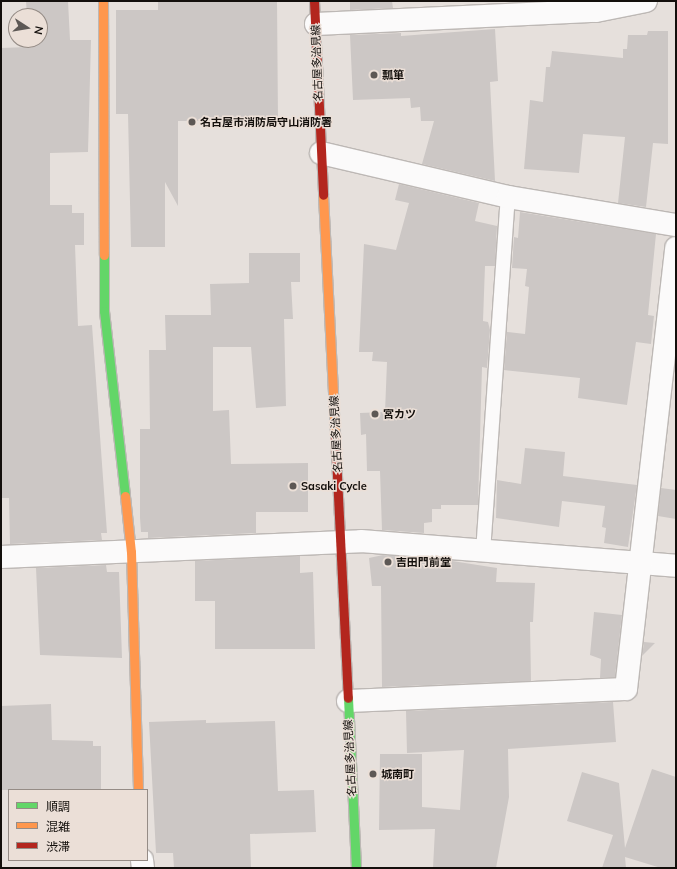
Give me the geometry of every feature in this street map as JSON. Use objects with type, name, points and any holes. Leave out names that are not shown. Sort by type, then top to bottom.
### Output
[{"type":"main road","points":[[103,1],[104,311],[131,552],[138,789]]},
{"type":"main road","name":"名古屋多治見線","points":[[314,1],[342,543],[356,868]]},
{"type":"street","points":[[316,24],[596,11],[646,1]]},
{"type":"street","points":[[321,153],[508,197],[676,225]]},
{"type":"street","points":[[348,701],[626,689],[642,562],[676,248]]},
{"type":"street","points":[[1,557],[361,541],[483,552],[642,562],[676,566]]},
{"type":"lane","points":[[483,552],[508,197]]},
{"type":"building","points":[[26,1],[68,1],[70,40],[91,40],[88,152],[50,153],[50,205],[72,205],[72,213],[84,213],[84,245],[75,245],[78,326],[92,325],[107,533],[101,533],[102,540],[10,544],[9,498],[1,498],[1,48],[48,48],[48,8],[26,8]]},
{"type":"building","points":[[158,1],[277,1],[278,121],[178,121],[178,206],[165,182],[165,247],[131,247],[128,114],[116,114],[116,10],[158,10]]},
{"type":"building","points":[[350,1],[392,1],[393,8],[350,10]]},
{"type":"building","points":[[495,29],[498,81],[490,82],[495,181],[422,164],[434,121],[421,121],[420,107],[411,108],[410,98],[353,100],[350,35],[401,33],[401,36]]},
{"type":"building","points":[[648,31],[668,31],[668,144],[653,143],[646,207],[618,203],[625,137],[583,134],[579,173],[524,169],[530,100],[543,102],[546,67],[550,67],[552,51],[623,58],[623,49],[627,49],[628,35],[647,35]]},
{"type":"building","points":[[399,184],[479,203],[475,221],[497,226],[495,266],[485,266],[483,321],[488,322],[490,330],[487,368],[482,367],[478,505],[441,505],[441,509],[432,509],[432,522],[424,523],[424,533],[382,530],[380,471],[367,471],[366,434],[361,435],[360,413],[385,412],[387,362],[372,361],[373,352],[359,352],[364,244],[396,250],[409,203],[395,200]]},
{"type":"building","points":[[520,212],[656,234],[648,315],[654,316],[651,344],[636,342],[627,405],[578,398],[580,378],[504,370],[507,332],[525,334],[529,287],[525,286],[527,269],[512,268],[514,237],[518,238]]},
{"type":"building","points":[[249,253],[300,253],[300,282],[291,282],[293,319],[284,319],[286,406],[256,408],[251,347],[213,347],[213,411],[229,410],[231,464],[308,463],[308,512],[256,512],[256,533],[148,538],[148,532],[141,532],[140,429],[150,429],[149,350],[166,350],[165,315],[211,315],[210,284],[249,283]]},
{"type":"building","points":[[525,448],[565,452],[563,476],[637,485],[628,547],[604,543],[606,528],[602,527],[605,506],[562,501],[559,527],[496,518],[497,480],[521,484]]},
{"type":"building","points":[[661,488],[676,490],[676,519],[658,516]]},
{"type":"building","points":[[383,555],[425,559],[425,563],[452,561],[497,568],[496,582],[535,583],[533,622],[530,622],[531,681],[382,687],[381,586],[372,586],[369,558]]},
{"type":"building","points":[[300,556],[300,573],[313,572],[315,649],[215,649],[215,601],[195,601],[195,561]]},
{"type":"building","points":[[106,565],[107,572],[119,572],[122,658],[40,655],[36,568]]},
{"type":"building","points":[[594,612],[622,615],[615,677],[600,678],[601,659],[590,655]]},
{"type":"building","points":[[644,642],[655,643],[642,656]]},
{"type":"building","points":[[613,702],[616,742],[508,749],[509,797],[496,868],[433,868],[435,829],[379,830],[380,754],[422,754],[422,807],[460,810],[464,750],[407,753],[406,711]]},
{"type":"building","points":[[51,704],[52,740],[93,741],[93,746],[101,746],[101,789],[1,790],[1,706]]},
{"type":"building","points":[[206,720],[206,723],[275,721],[278,791],[314,790],[316,832],[250,834],[251,868],[174,868],[173,853],[156,853],[149,722]]},
{"type":"building","points":[[652,769],[676,777],[676,868],[661,868],[625,857],[626,868],[602,868],[613,835],[567,821],[582,772],[619,783],[625,848]]},
{"type":"traffic: fast","points":[[104,255],[104,311],[125,496]]},
{"type":"traffic: fast","points":[[348,698],[356,868]]},
{"type":"traffic: slow","points":[[103,1],[104,255]]},
{"type":"traffic: slow","points":[[323,195],[335,435]]},
{"type":"traffic: slow","points":[[125,496],[131,552],[138,789]]},
{"type":"traffic: jam","points":[[314,1],[323,195]]},
{"type":"traffic: jam","points":[[335,435],[348,698]]},
{"type":"place","name":"瓢箪","points":[[374,75]]},
{"type":"place","name":"名古屋市消防局守山消防署","points":[[192,122]]},
{"type":"place","name":"宮カツ","points":[[375,414]]},
{"type":"place","name":"Sasaki Cycle","points":[[293,486]]},
{"type":"place","name":"吉田門前堂","points":[[388,562]]},
{"type":"place","name":"城南町","points":[[373,774]]}]
